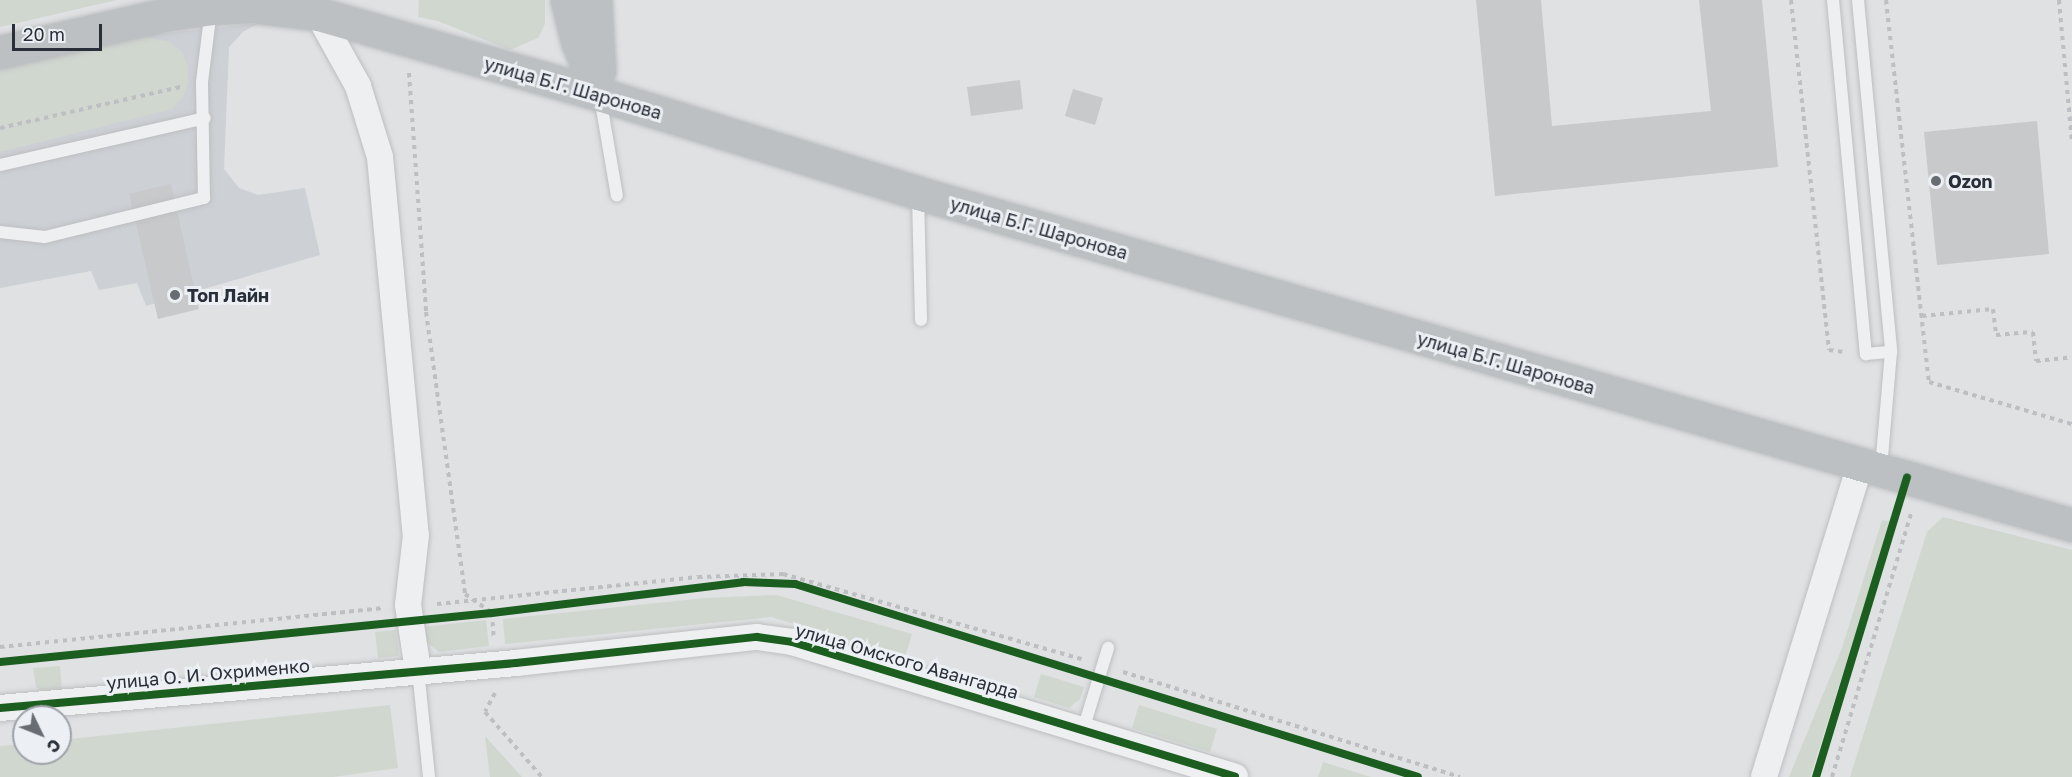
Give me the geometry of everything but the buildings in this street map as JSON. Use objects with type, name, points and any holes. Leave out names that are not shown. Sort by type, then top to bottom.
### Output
[{"type":"main road","points":[[567,0],[578,43],[599,94]]},
{"type":"main road","name":"улица Б.Г. Шаронова","points":[[0,52],[212,8],[252,6],[318,14],[599,94],[918,193],[2072,525]]},
{"type":"main road","points":[[599,10],[599,94]]},
{"type":"street","points":[[318,14],[358,86],[380,157],[416,535],[408,605],[418,670]]},
{"type":"street","points":[[1764,777],[1871,468]]},
{"type":"street","name":"улица Омского Авангарда","points":[[418,670],[757,637],[792,642],[1235,777]]},
{"type":"street","name":"улица О. И. Охрименко","points":[[0,708],[418,670]]},
{"type":"lane","points":[[1833,0],[1866,354],[1891,352]]},
{"type":"lane","points":[[1858,0],[1891,352],[1871,468]]},
{"type":"lane","points":[[0,232],[45,237],[204,198],[205,118],[202,82],[212,8]]},
{"type":"lane","points":[[599,94],[617,196]]},
{"type":"lane","points":[[0,165],[205,118]]},
{"type":"lane","points":[[918,193],[921,320]]},
{"type":"lane","points":[[1083,730],[1108,648]]},
{"type":"lane","points":[[418,670],[429,777]]},
{"type":"path","points":[[1791,0],[1829,350],[1866,354]]},
{"type":"path","points":[[1886,0],[1929,382],[2072,424]]},
{"type":"path","points":[[2059,0],[2072,142]]},
{"type":"path","points":[[408,60],[426,312],[465,594],[492,613]]},
{"type":"path","points":[[0,128],[202,82]]},
{"type":"path","points":[[1922,316],[1993,309],[1996,335],[2034,332],[2036,361],[2072,357]]},
{"type":"path","points":[[1832,777],[1920,482]]},
{"type":"path","points":[[686,589],[743,582],[795,584],[952,633]]},
{"type":"path","points":[[480,614],[503,612]]},
{"type":"path","points":[[499,685],[486,712],[542,777]]},
{"type":"shaded area","points":[[0,0],[117,0],[0,27]]},
{"type":"shaded area","points":[[419,0],[545,0],[545,24],[538,38],[510,50],[438,21],[418,17]]},
{"type":"shaded area","points":[[260,23],[244,31],[229,47],[224,169],[239,188],[258,195],[305,188],[320,255],[146,306],[137,283],[99,290],[91,271],[0,288],[0,69],[139,36]]},
{"type":"shaded area","points":[[139,36],[170,42],[182,52],[188,67],[188,83],[183,97],[172,109],[0,152],[0,69]]},
{"type":"shaded area","points":[[1943,517],[2072,550],[2072,777],[1850,777],[1927,532]]},
{"type":"shaded area","points":[[1882,520],[1891,522],[1810,777],[1789,777],[1842,648]]},
{"type":"shaded area","points":[[776,595],[912,634],[905,657],[771,617],[505,644],[503,619],[705,598]]},
{"type":"shaded area","points":[[486,620],[489,646],[439,652],[423,639],[422,627]]},
{"type":"shaded area","points":[[396,630],[399,656],[378,658],[375,632]]},
{"type":"shaded area","points":[[60,666],[62,691],[44,693],[36,687],[33,668]]},
{"type":"shaded area","points":[[1041,674],[1084,687],[1080,699],[1069,708],[1034,697]]},
{"type":"shaded area","points":[[390,705],[398,768],[333,777],[0,777],[0,746],[12,745],[12,765],[72,765],[72,739]]},
{"type":"shaded area","points":[[1139,705],[1217,729],[1210,752],[1132,728]]},
{"type":"shaded area","points":[[485,736],[522,777],[490,777]]},
{"type":"shaded area","points":[[1323,762],[1371,777],[1318,777]]},
{"type":"cycle path","points":[[1816,777],[1907,478]]},
{"type":"cycle path","points":[[0,662],[492,613],[743,582],[795,584],[1418,777]]},
{"type":"cycle path","points":[[0,708],[516,663],[757,637],[792,642],[1235,777]]},
{"type":"place","name":"Ozon","points":[[1936,181]]},
{"type":"place","name":"Топ Лайн","points":[[175,295]]}]
